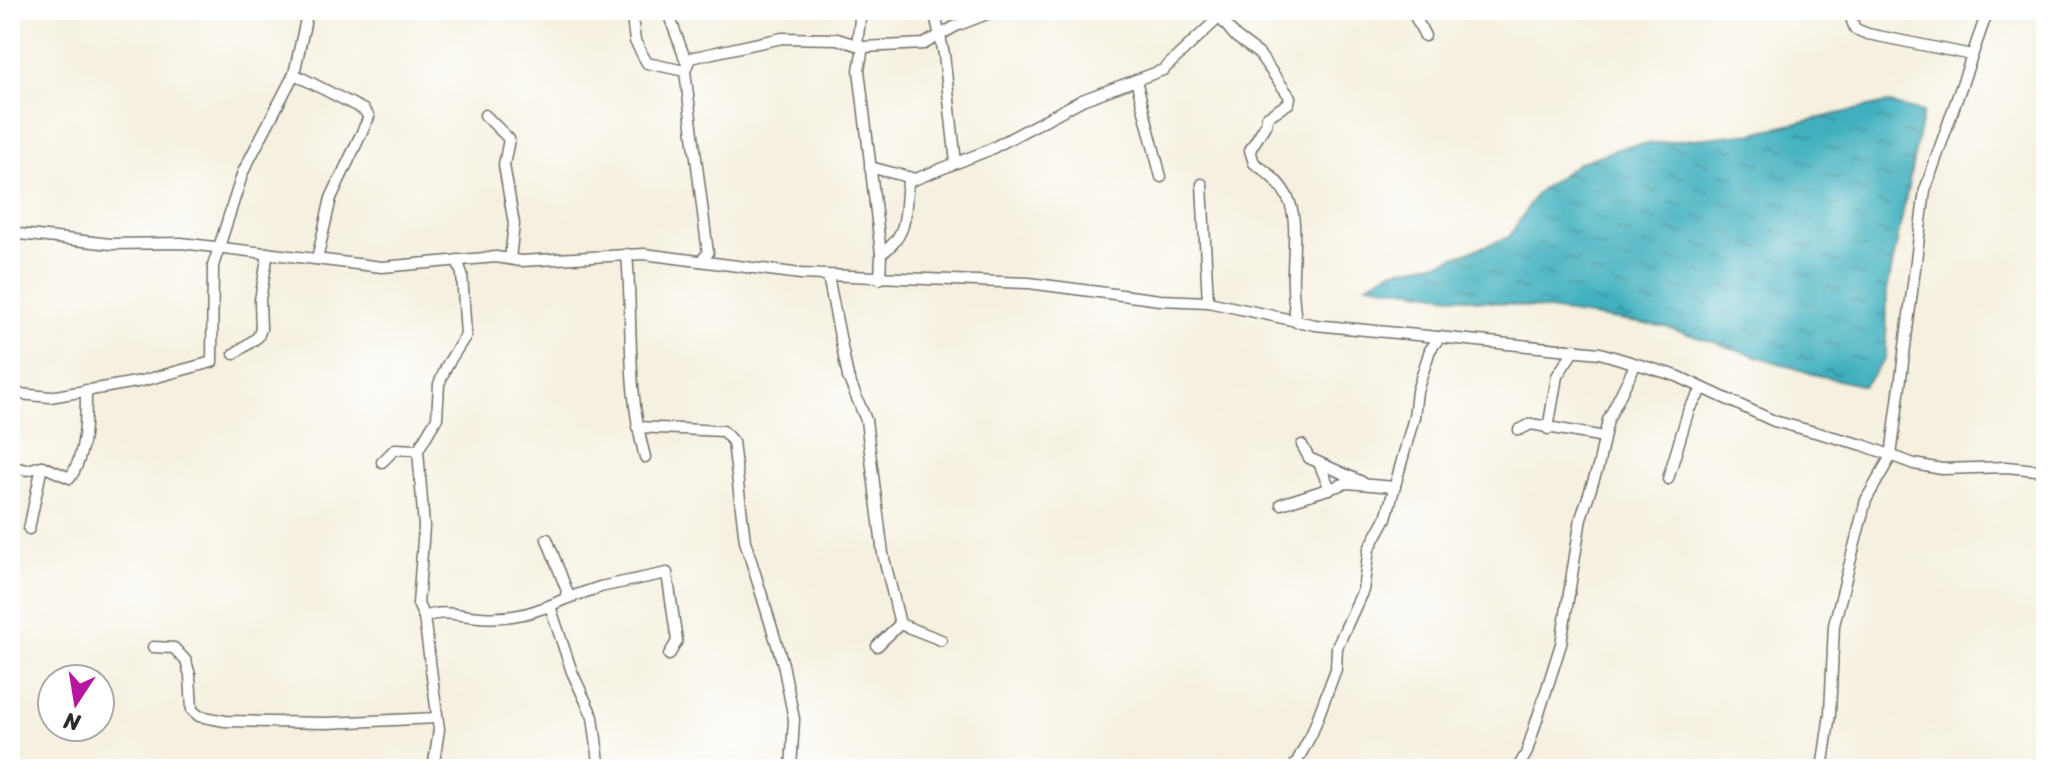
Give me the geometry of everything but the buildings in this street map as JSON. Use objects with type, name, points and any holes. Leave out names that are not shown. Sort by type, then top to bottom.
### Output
[{"type":"street","points":[[10,393],[50,397],[142,381],[212,362],[215,329],[211,276],[243,172],[260,145],[294,74],[308,10]]},
{"type":"street","points":[[631,10],[635,41],[647,63],[686,68]]},
{"type":"street","points":[[667,10],[686,68],[708,253],[701,261]]},
{"type":"street","points":[[861,10],[859,70],[881,254],[880,279]]},
{"type":"street","points":[[934,10],[956,163]]},
{"type":"street","points":[[686,68],[690,58],[703,53],[782,38],[837,39],[860,46],[924,44],[997,10]]},
{"type":"street","points":[[1412,10],[1425,36]]},
{"type":"street","points":[[1848,10],[1855,29],[1868,34],[1972,55]]},
{"type":"street","points":[[1822,769],[1830,714],[1834,625],[1866,500],[1891,456],[1925,190],[1988,10]]},
{"type":"street","points":[[881,254],[900,238],[907,210],[908,182],[912,178],[989,150],[1082,100],[1163,70],[1224,15],[1236,37],[1259,54],[1290,97],[1289,103],[1267,117],[1250,150],[1254,163],[1270,174],[1286,193],[1297,231],[1292,275],[1296,322]]},
{"type":"street","points":[[294,74],[364,110],[369,117],[331,198],[317,259]]},
{"type":"street","points":[[1136,80],[1161,177]]},
{"type":"street","points":[[485,115],[509,139],[504,165],[514,224],[510,259]]},
{"type":"street","points":[[870,167],[912,178]]},
{"type":"street","points":[[1202,184],[1208,302]]},
{"type":"street","points":[[10,233],[111,244],[161,241],[382,267],[457,260],[627,254],[828,276],[1029,283],[1160,300],[1208,302],[1296,322],[1575,349],[1677,376],[1774,421],[1863,445],[1891,456],[1942,469],[2007,467],[2046,471]]},
{"type":"street","points":[[234,354],[258,337],[261,329],[260,300],[268,253]]},
{"type":"street","points":[[627,254],[632,304],[629,374],[645,457]]},
{"type":"street","points":[[433,769],[437,718],[424,617],[418,604],[424,527],[418,450],[437,418],[439,384],[466,335],[462,274],[457,260]]},
{"type":"street","points":[[828,276],[848,377],[866,420],[880,501],[883,554],[900,624],[877,646]]},
{"type":"street","points":[[1293,769],[1312,733],[1336,669],[1337,647],[1363,590],[1369,549],[1383,529],[1414,417],[1417,391],[1430,350],[1440,337]]},
{"type":"street","points":[[1548,429],[1557,376],[1575,349]]},
{"type":"street","points":[[1517,769],[1526,754],[1561,644],[1581,518],[1595,478],[1604,437],[1635,365]]},
{"type":"street","points":[[10,466],[27,470],[42,466],[70,478],[77,468],[86,390]]},
{"type":"street","points":[[1668,479],[1689,409],[1702,390]]},
{"type":"street","points":[[1519,430],[1531,424],[1604,437]]},
{"type":"street","points":[[637,427],[723,431],[733,442],[745,541],[783,664],[794,719],[791,769]]},
{"type":"street","points":[[1302,445],[1309,458],[1346,472],[1362,482]]},
{"type":"street","points":[[382,462],[395,449],[418,450]]},
{"type":"street","points":[[1319,463],[1330,489]]},
{"type":"street","points":[[29,529],[42,466]]},
{"type":"street","points":[[1281,504],[1362,482],[1395,487]]},
{"type":"street","points":[[547,539],[567,591],[565,599]]},
{"type":"street","points":[[424,617],[451,612],[480,617],[531,614],[600,587],[667,573],[677,641],[669,655]]},
{"type":"street","points":[[550,606],[572,672],[593,717],[600,769]]},
{"type":"street","points":[[900,624],[941,640]]},
{"type":"street","points":[[153,647],[174,648],[186,661],[192,710],[213,720],[327,723],[437,718]]},
{"type":"water","points":[[1886,103],[1923,112],[1887,291],[1886,358],[1864,386],[1813,374],[1666,327],[1368,284],[1391,271],[1444,261],[1509,237],[1537,193],[1578,163],[1627,146],[1753,133]]}]
